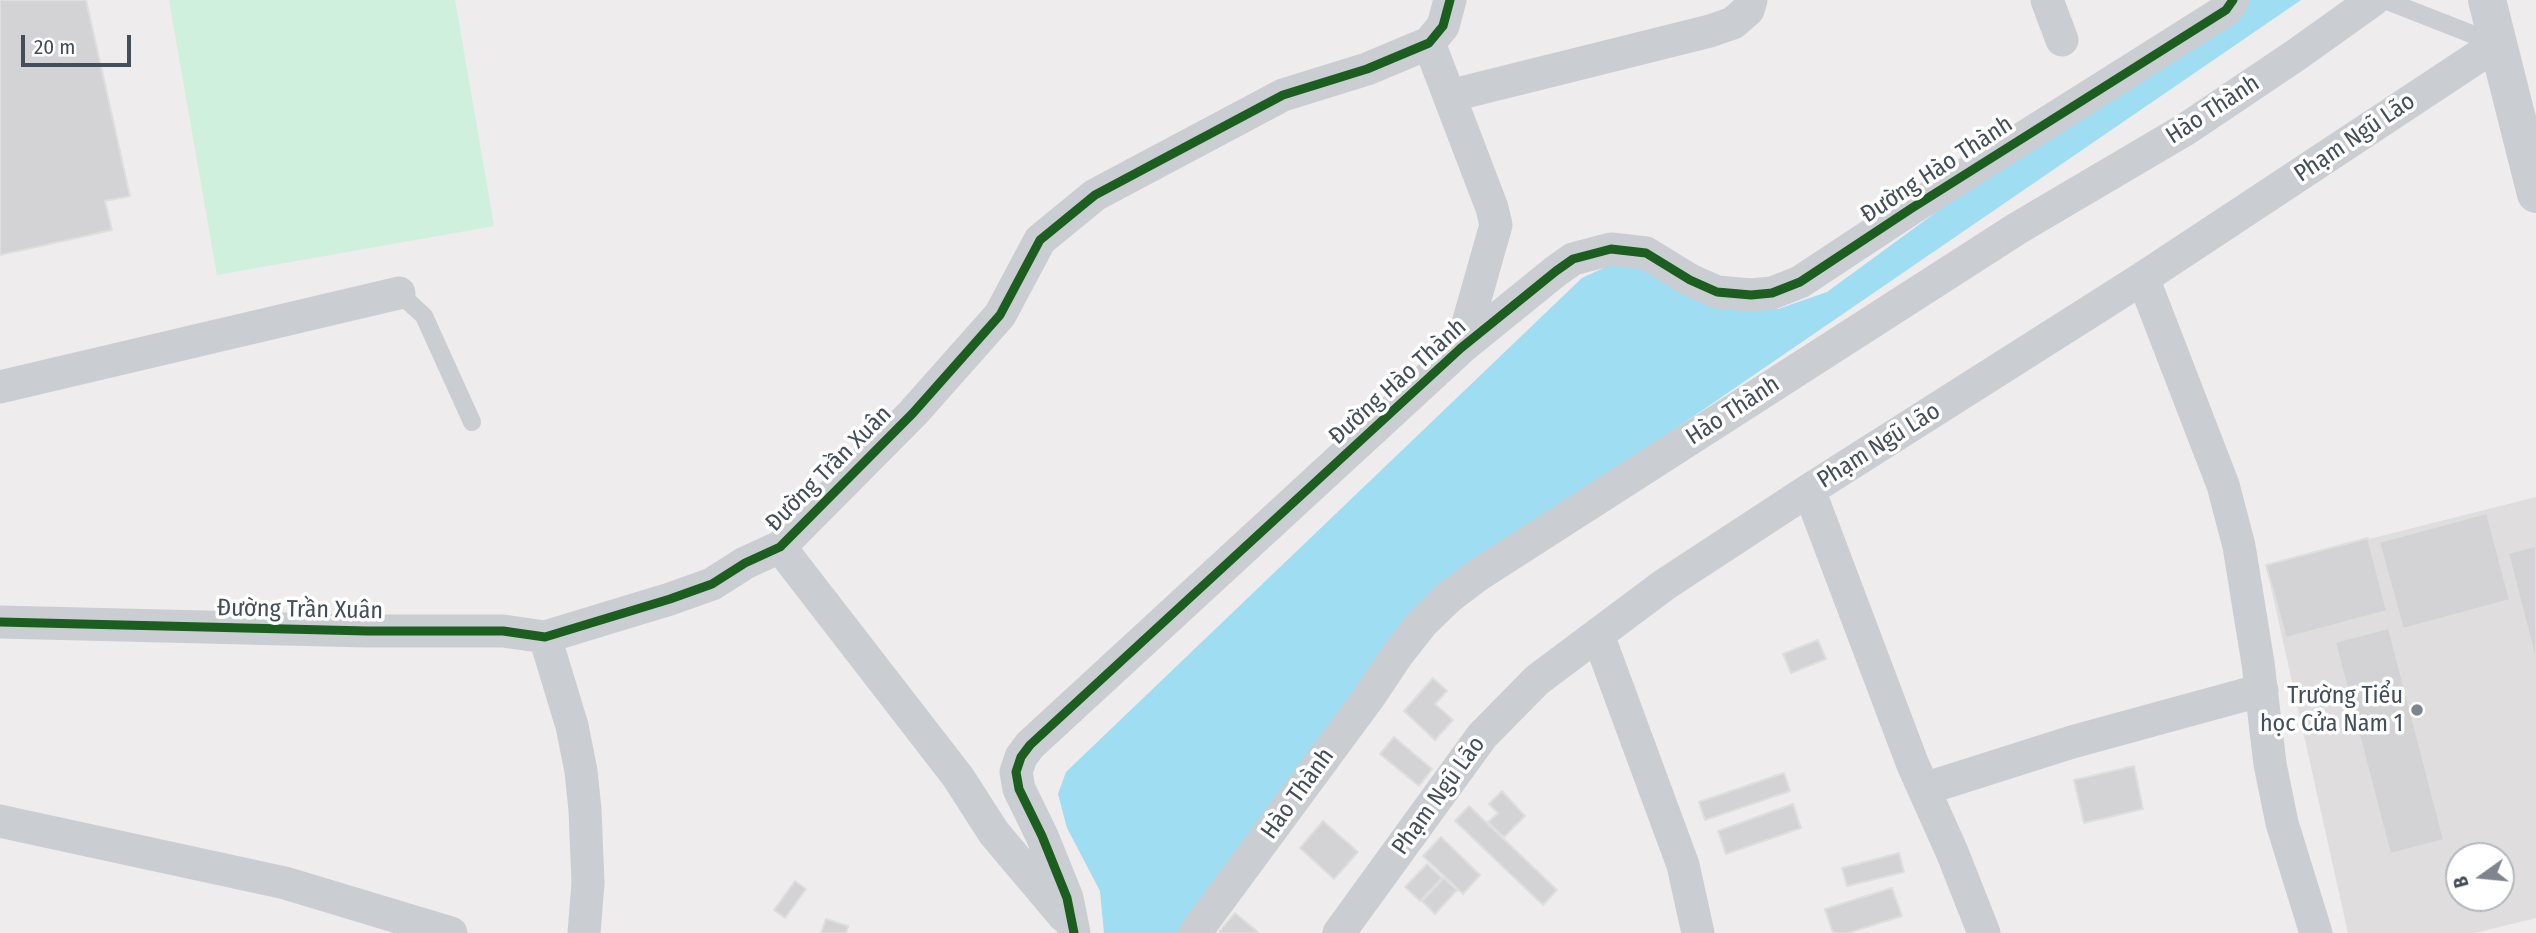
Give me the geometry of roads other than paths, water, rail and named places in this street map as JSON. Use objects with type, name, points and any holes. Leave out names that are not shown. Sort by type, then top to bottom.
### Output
[{"type":"street","points":[[1450,0],[1443,26],[1429,43],[1492,208],[1496,225],[1461,348]]},
{"type":"street","points":[[1449,96],[1710,31],[1733,23],[1748,10],[1751,0]]},
{"type":"street","points":[[2047,0],[2062,40]]},
{"type":"street","name":"Đường Hào Thành","points":[[1075,931],[1067,898],[1042,836],[1019,789],[1016,772],[1021,757],[1030,745],[1461,348],[1573,260],[1611,249],[1646,253],[1690,280],[1717,292],[1751,295],[1772,293],[1800,282],[2226,10],[2233,0]]},
{"type":"street","name":"Hào Thành","points":[[1195,933],[1397,655],[1423,622],[1449,597],[1478,575],[2018,228],[2186,129],[2373,0]]},
{"type":"street","points":[[2487,0],[2536,194]]},
{"type":"street","name":"Đường Trần Xuân","points":[[0,622],[367,631],[503,631],[545,637],[712,584],[745,563],[780,547],[913,413],[1000,315],[1041,240],[1096,195],[1283,95],[1367,69],[1429,43]]},
{"type":"street","name":"Phạm Ngũ Lão","points":[[1339,933],[1482,736],[1537,680],[1664,585],[1809,489],[2143,278],[2497,44]]},
{"type":"street","points":[[2143,278],[2223,485],[2239,547],[2262,690],[2270,764],[2283,823],[2316,933]]},
{"type":"street","points":[[0,387],[399,293]]},
{"type":"street","points":[[1809,489],[1924,789],[1984,933]]},
{"type":"street","points":[[780,547],[958,777],[994,833],[1075,931]]},
{"type":"street","points":[[1598,635],[1683,865],[1698,933]]},
{"type":"street","points":[[545,637],[572,726],[580,771],[585,810],[588,883],[584,933]]},
{"type":"street","points":[[1924,789],[2072,743],[2262,690]]},
{"type":"street","points":[[0,821],[285,883],[451,933]]},
{"type":"lane","points":[[2385,0],[2497,44]]},
{"type":"lane","points":[[399,293],[424,316],[472,422]]},
{"type":"water","points":[[2226,0],[2301,0],[1478,564],[1183,933],[1104,933],[1100,891],[1067,828],[1058,794],[1066,772],[1582,278],[1623,259],[1742,304],[1778,309],[1827,292]]},
{"type":"place","name":"Trường Tiểu học Cửa Nam 1","points":[[2417,710]]}]
